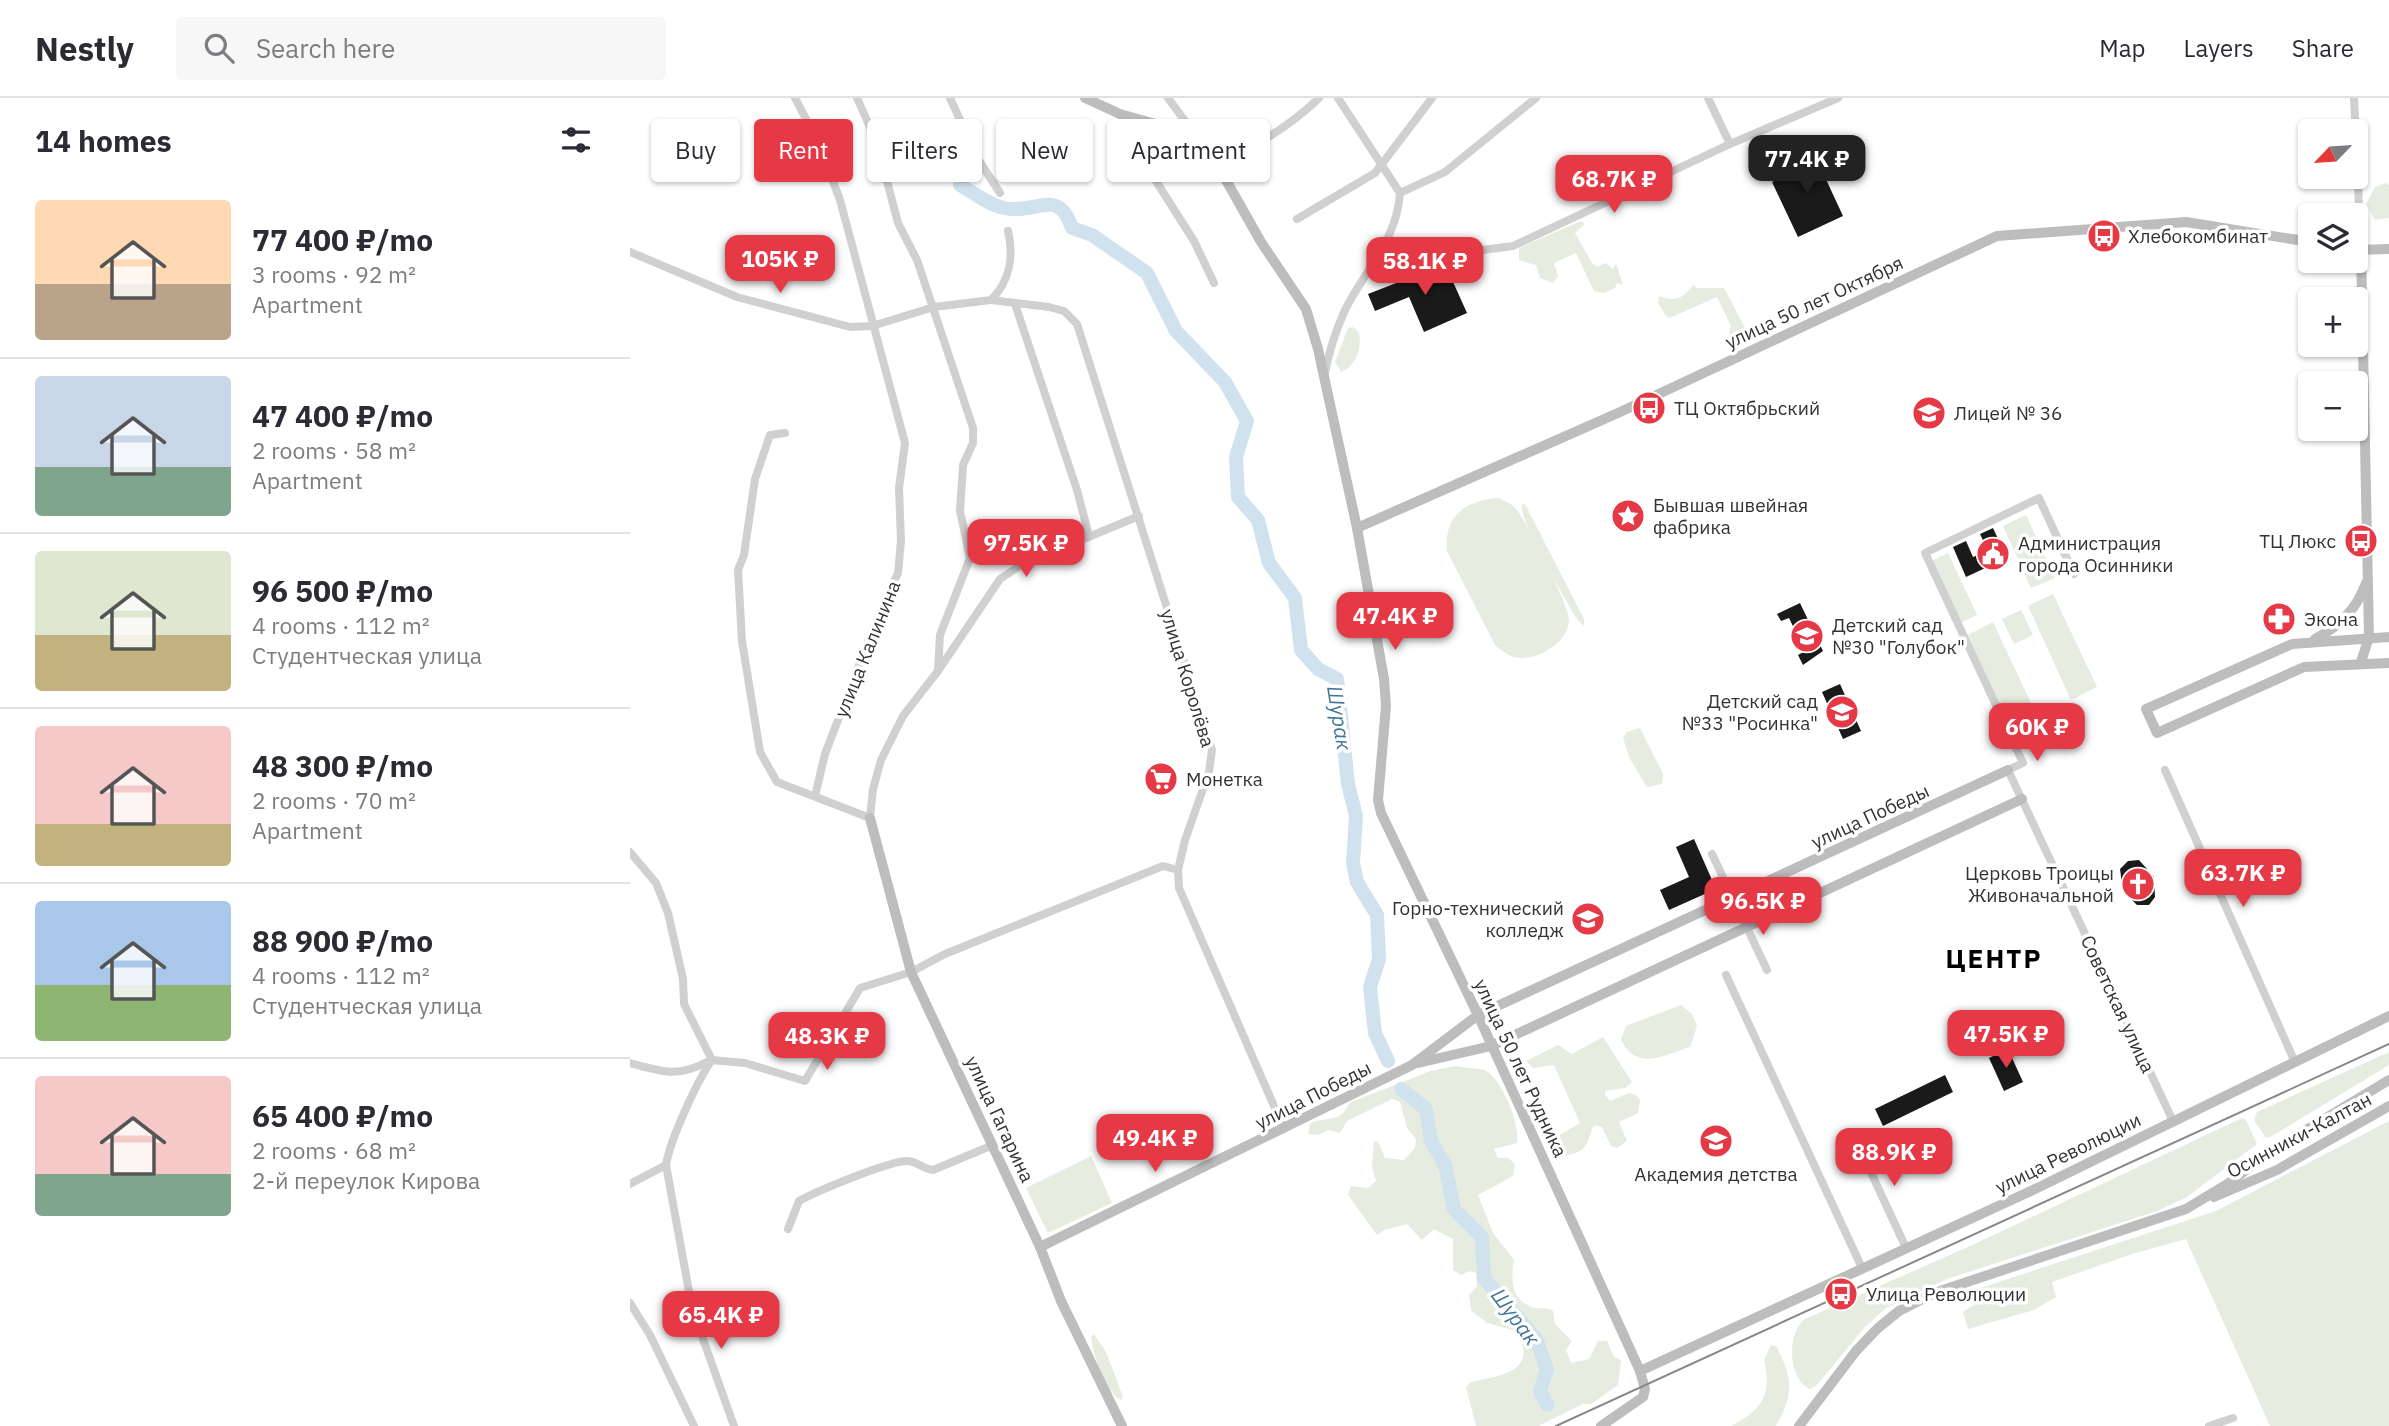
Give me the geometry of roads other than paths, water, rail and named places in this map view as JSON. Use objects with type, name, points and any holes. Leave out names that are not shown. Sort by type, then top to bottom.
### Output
[{"type":"street","name":"улица Калинина","points":[[795,98],[841,200],[872,326],[905,443],[899,488],[901,541],[898,573],[872,631],[825,754],[815,796]]},
{"type":"street","points":[[857,98],[877,143],[898,223],[917,260],[973,428],[973,443],[963,465],[960,511],[970,558],[940,635],[938,671]]},
{"type":"street","points":[[950,98],[978,159],[1000,192]]},
{"type":"street","name":"улица 50 лет Рудника","points":[[1086,98],[1138,119]]},
{"type":"street","points":[[1168,98],[1183,119]]},
{"type":"street","points":[[1270,136],[1296,121],[1320,98]]},
{"type":"street","points":[[1323,380],[1329,352],[1346,309],[1380,255],[1398,217],[1400,193],[1338,98]]},
{"type":"street","points":[[1297,219],[1375,173],[1433,98]]},
{"type":"street","points":[[1400,193],[1445,172],[1536,98]]},
{"type":"street","points":[[1708,98],[1730,144]]},
{"type":"street","points":[[1380,255],[1419,264],[1460,253],[1513,246],[1730,144],[1839,98]]},
{"type":"street","points":[[2354,98],[2357,203]]},
{"type":"street","points":[[1120,114],[1128,137],[1187,230],[1214,283]]},
{"type":"street","name":"улица 50 лет Рудника","points":[[1227,182],[1261,242],[1306,309],[1357,528],[1384,679],[1386,706],[1378,800],[1381,813],[1478,1015],[1640,1371]]},
{"type":"street","name":"улица 50 лет Октября","points":[[1357,528],[1618,413],[1997,236],[2186,222],[2298,240]]},
{"type":"street","points":[[991,300],[1000,291],[1011,265],[1008,231]]},
{"type":"street","points":[[2368,249],[2389,248]]},
{"type":"street","points":[[630,253],[708,286],[776,309],[842,325],[872,326]]},
{"type":"street","points":[[2359,273],[2369,637],[2361,662]]},
{"type":"street","name":"улица Королёва","points":[[872,326],[934,307],[991,300],[1064,311],[1077,324],[1212,750],[1209,772],[1189,828],[1178,870],[1182,899],[1284,1129]]},
{"type":"street","points":[[1015,304],[1077,490],[1089,536]]},
{"type":"street","points":[[785,433],[770,435],[762,454],[744,555],[738,570],[741,641],[760,752],[777,782],[796,792],[815,796],[870,818],[873,789],[881,760],[903,716],[938,671],[1000,579],[1021,565],[1139,516]]},
{"type":"street","points":[[2008,771],[2023,763],[1925,553],[2039,498],[2074,575]]},
{"type":"street","points":[[2310,642],[2340,624],[2349,614],[2368,577]]},
{"type":"street","points":[[2389,637],[2292,643],[2146,709],[2157,733],[2304,667],[2361,662],[2389,663]]},
{"type":"street","points":[[2165,770],[2294,1060]]},
{"type":"street","name":"Советская улица","points":[[2008,771],[2173,1121]]},
{"type":"street","name":"улица Победы","points":[[1040,1247],[1412,1065],[1478,1015],[2008,771]]},
{"type":"street","name":"улица Победы","points":[[1412,1065],[1491,1045],[2022,799]]},
{"type":"street","name":"улица Гагарина","points":[[870,818],[911,972],[1040,1247],[1061,1301],[1122,1426]]},
{"type":"street","points":[[630,852],[656,883],[668,913],[683,979],[684,1004],[712,1060]]},
{"type":"street","points":[[1712,854],[1767,971]]},
{"type":"street","points":[[630,1063],[668,1073],[691,1071],[712,1060],[746,1063],[805,1081],[860,988],[911,972],[945,954],[1163,866],[1178,870]]},
{"type":"street","points":[[1726,975],[1862,1268]]},
{"type":"street","name":"улица Революции","points":[[1640,1371],[1906,1248],[2389,1016]]},
{"type":"street","points":[[712,1060],[700,1078],[668,1151],[666,1166],[686,1283],[710,1365],[734,1426]]},
{"type":"street","points":[[1799,1426],[1856,1350],[1899,1311],[1934,1293],[2186,1209],[2229,1183],[2268,1153],[2389,1080]]},
{"type":"street","name":"Осинники-Калтан","points":[[2186,1209],[2277,1170],[2389,1107]]},
{"type":"street","points":[[1856,1140],[1906,1248]]},
{"type":"street","points":[[788,1229],[799,1201],[845,1180],[900,1162],[912,1161],[933,1170],[993,1144]]},
{"type":"street","points":[[630,1184],[666,1166]]},
{"type":"street","points":[[630,1303],[650,1335],[694,1426]]},
{"type":"street","points":[[1601,1426],[1643,1397],[1645,1389],[1640,1371]]},
{"type":"street","points":[[2209,1426],[2233,1418]]},
{"type":"waterway","name":"Шурак","points":[[960,185],[987,202],[1004,208],[1045,205],[1060,208],[1072,228],[1092,235],[1147,273],[1176,331],[1225,382],[1247,421],[1236,457],[1238,497],[1258,520],[1269,563],[1295,598],[1301,650],[1318,669],[1337,679],[1348,784],[1356,816],[1353,863],[1357,882],[1377,915],[1379,959],[1370,987],[1375,1033],[1388,1061]]},
{"type":"waterway","name":"Шурак","points":[[1401,1089],[1426,1109],[1431,1141],[1445,1165],[1454,1209],[1482,1237],[1484,1278],[1536,1339],[1547,1369],[1540,1391],[1547,1405]]},
{"type":"tram line","points":[[1556,1426],[2389,1044]]},
{"type":"place","name":"Хлебокомбинат","points":[[2104,236]]},
{"type":"place","name":"ТЦ Октябрьский","points":[[1649,408]]},
{"type":"place","name":"Лицей № 36","points":[[1929,413]]},
{"type":"place","name":"Бывшая швейная фабрика","points":[[1628,516]]},
{"type":"place","name":"ТЦ Люкс","points":[[2361,541]]},
{"type":"place","name":"Администрация города Осинники","points":[[1993,554]]},
{"type":"place","name":"Экона","points":[[2279,619]]},
{"type":"place","name":"Детский сад №30 \"Голубок\"","points":[[1807,636]]},
{"type":"place","name":"Детский сад №33 \"Росинка\"","points":[[1842,712]]},
{"type":"place","name":"Монетка","points":[[1161,779]]},
{"type":"place","name":"Церковь Троицы Живоначальной","points":[[2138,884]]},
{"type":"place","name":"Горно-технический колледж","points":[[1588,919]]},
{"type":"place","name":"Академия детства","points":[[1716,1141]]},
{"type":"place","name":"Улица Революции","points":[[1841,1294]]},
{"type":"district","name":"ЦЕНТР","points":[[1994,959]]}]
